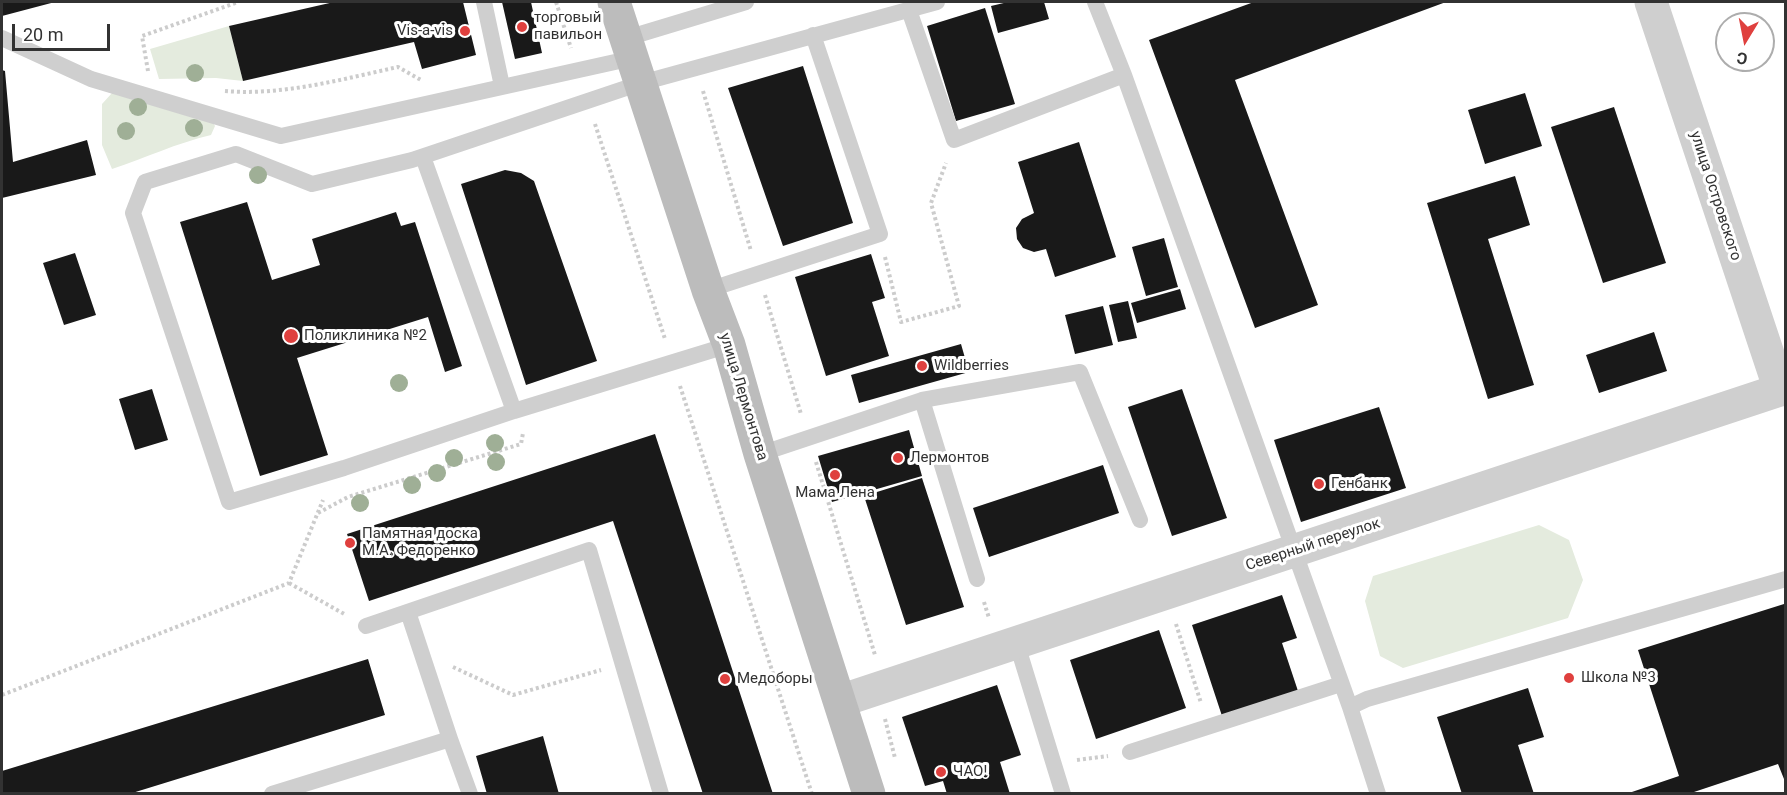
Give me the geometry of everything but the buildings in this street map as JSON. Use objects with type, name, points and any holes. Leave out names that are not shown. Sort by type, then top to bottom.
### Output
[{"type":"main road","name":"улица Лермонтова","points":[[614,2],[708,290],[729,345],[760,454],[869,794]]},
{"type":"street","name":"улица Островского","points":[[1651,2],[1784,394]]},
{"type":"street","name":"Северный переулок","points":[[840,701],[1007,644],[1784,394]]},
{"type":"lane","points":[[484,2],[502,86]]},
{"type":"lane","points":[[729,345],[521,408],[334,471],[229,502],[133,213],[145,182],[236,154],[312,184],[423,157],[588,101],[634,60],[746,2]]},
{"type":"lane","points":[[2,38],[91,79],[282,136],[578,69],[634,60],[696,68],[937,2]]},
{"type":"lane","points":[[1095,2],[1124,75],[1350,707],[1378,794]]},
{"type":"lane","points":[[909,9],[954,140],[1124,75]]},
{"type":"lane","points":[[708,290],[880,234],[813,35]]},
{"type":"lane","points":[[423,157],[521,408]]},
{"type":"lane","points":[[760,454],[922,400],[1080,372],[1140,520]]},
{"type":"lane","points":[[922,400],[977,579]]},
{"type":"lane","points":[[366,626],[589,550],[661,794]]},
{"type":"lane","points":[[1350,707],[1367,699],[1785,579]]},
{"type":"lane","points":[[408,612],[470,794]]},
{"type":"lane","points":[[1007,644],[1054,764],[1063,794]]},
{"type":"lane","points":[[1130,752],[1341,684]]},
{"type":"lane","points":[[272,794],[450,739]]},
{"type":"path","points":[[149,75],[142,36],[238,2]]},
{"type":"path","points":[[556,2],[578,69]]},
{"type":"path","points":[[218,91],[240,92],[321,84],[398,67],[424,82]]},
{"type":"path","points":[[696,68],[876,660],[883,714],[897,764]]},
{"type":"path","points":[[588,101],[812,794]]},
{"type":"path","points":[[880,234],[902,322],[959,306],[931,203],[954,140]]},
{"type":"path","points":[[318,513],[348,497],[521,444],[521,408]]},
{"type":"path","points":[[2,695],[289,583],[334,471]]},
{"type":"path","points":[[977,579],[1007,644]]},
{"type":"path","points":[[289,583],[366,626]]},
{"type":"path","points":[[1172,614],[1209,726]]},
{"type":"path","points":[[421,652],[513,694],[622,663]]},
{"type":"path","points":[[1054,764],[1130,752]]},
{"type":"shaded area","points":[[229,26],[243,81],[216,78],[159,79],[150,49]]},
{"type":"shaded area","points":[[112,93],[212,120],[215,126],[211,135],[173,146],[112,169],[102,145],[102,104]]},
{"type":"shaded area","points":[[1539,525],[1569,540],[1583,580],[1568,618],[1403,668],[1380,656],[1365,601],[1373,576]]},
{"type":"place","name":"торговый павильон","points":[[522,27]]},
{"type":"place","name":"Vis-a-vis","points":[[465,31]]},
{"type":"place","name":"Поликлиника №2","points":[[291,336]]},
{"type":"place","name":"Wildberries","points":[[922,366]]},
{"type":"place","name":"Лермонтов","points":[[898,458]]},
{"type":"place","name":"Мама Лена","points":[[835,475]]},
{"type":"place","name":"Генбанк","points":[[1319,484]]},
{"type":"place","name":"Памятная доска М.А. Федоренко","points":[[350,543]]},
{"type":"place","name":"Школа №3","points":[[1569,678]]},
{"type":"place","name":"Медоборы","points":[[725,679]]},
{"type":"place","name":"ЧАО!","points":[[941,772]]}]
